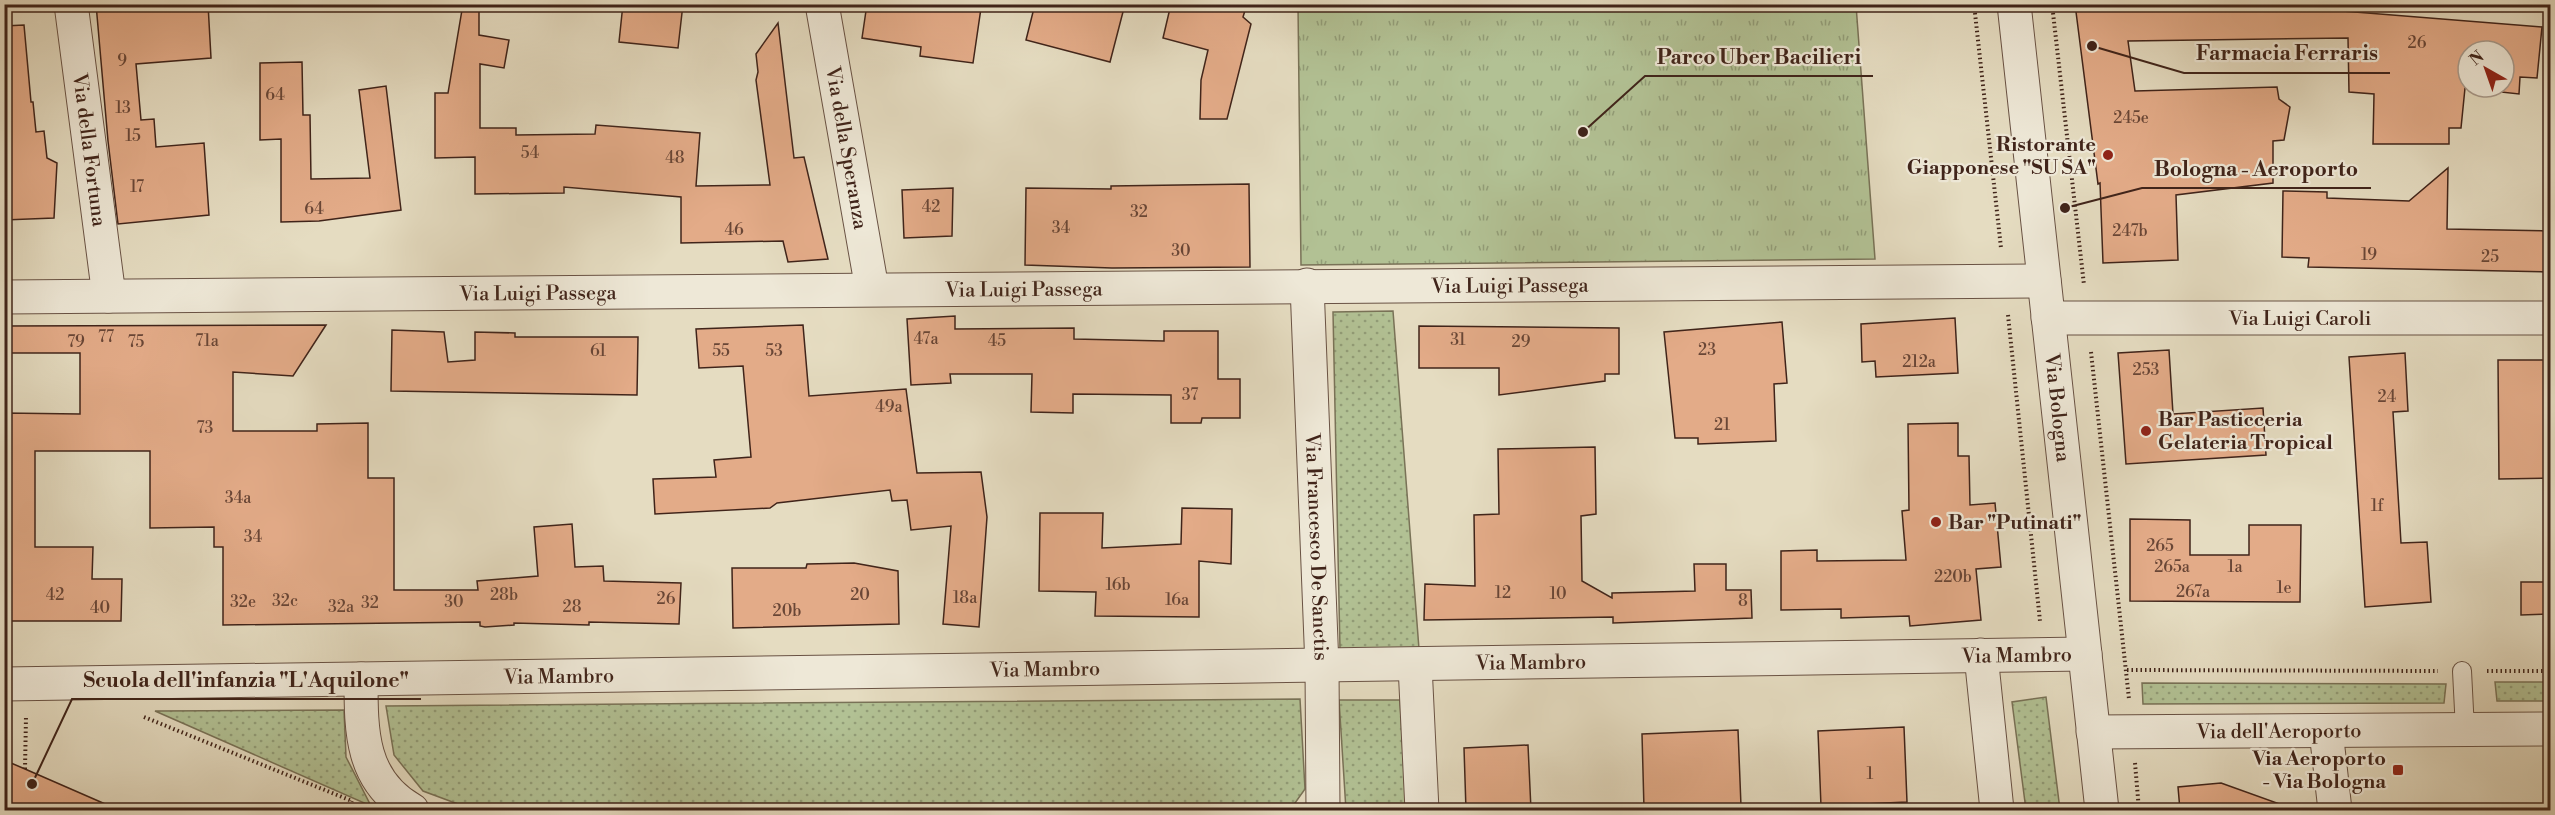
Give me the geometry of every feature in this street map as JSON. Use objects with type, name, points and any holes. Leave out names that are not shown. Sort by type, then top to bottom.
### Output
[{"type":"street","name":"Via della Fortuna","points":[[71,4],[109,296]]},
{"type":"street","name":"Via della Speranza","points":[[822,4],[873,289]]},
{"type":"street","name":"Via Bologna","points":[[2014,4],[2102,810]]},
{"type":"street","name":"Via Luigi Passega","points":[[4,297],[2044,281]]},
{"type":"street","name":"Via Francesco De Sanctis","points":[[1307,285],[1322,667],[1323,810]]},
{"type":"street","name":"Via Luigi Caroli","points":[[2048,318],[2550,318]]},
{"type":"street","name":"Via Mambro","points":[[16,684],[1322,667],[2085,654]]},
{"type":"street","points":[[1981,655],[1997,810]]},
{"type":"street","points":[[1415,665],[1422,810]]},
{"type":"street","points":[[361,679],[363,741],[368,758],[377,778],[390,794],[397,802],[412,810]]},
{"type":"street","name":"Via dell'Aeroporto","points":[[2093,732],[2550,729]]},
{"type":"street","points":[[2326,731],[2335,810]]},
{"type":"lane","points":[[2462,671],[2465,730]]},
{"type":"path","points":[[1974,4],[2043,654]]},
{"type":"path","points":[[2052,4],[2127,670],[2139,810]]},
{"type":"path","points":[[2127,670],[2550,671]]},
{"type":"path","points":[[16,684],[25,769]]},
{"type":"path","points":[[138,715],[363,806]]},
{"type":"path","points":[[348,810],[352,801]]},
{"type":"green space","points":[[1298,5],[1856,5],[1875,259],[1301,265]]},
{"type":"green space","points":[[1393,311],[1419,649],[1340,650],[1333,312]]},
{"type":"green space","points":[[2495,682],[2550,682],[2550,701],[2497,701]]},
{"type":"green space","points":[[2142,683],[2446,684],[2444,703],[2143,704]]},
{"type":"green space","points":[[2046,697],[2060,810],[2026,810],[2012,702]]},
{"type":"green space","points":[[1300,699],[1305,789],[1290,810],[474,810],[423,791],[394,755],[386,706]]},
{"type":"green space","points":[[1339,700],[1400,700],[1406,810],[1346,810]]},
{"type":"green space","points":[[344,710],[346,757],[371,806],[155,711]]},
{"type":"building","points":[[96,4],[208,4],[211,58],[136,64],[141,120],[154,119],[156,147],[204,143],[209,215],[118,224]]},
{"type":"building","points":[[463,4],[479,4],[479,35],[509,40],[504,68],[480,64],[480,128],[516,128],[516,135],[595,134],[596,125],[700,133],[696,186],[770,185],[756,80],[758,72],[756,54],[778,23],[794,158],[804,157],[828,259],[788,262],[783,241],[681,243],[681,197],[564,187],[564,193],[475,194],[475,157],[435,158],[435,93],[448,93]]},
{"type":"building","points":[[623,4],[683,4],[678,48],[619,42]]},
{"type":"building","points":[[867,4],[961,4],[981,8],[973,63],[920,56],[921,47],[862,38]]},
{"type":"building","points":[[1035,4],[1110,4],[1124,8],[1110,62],[1026,40]]},
{"type":"building","points":[[1171,4],[1247,4],[1243,17],[1251,24],[1227,119],[1200,119],[1201,80],[1208,50],[1163,38]]},
{"type":"building","points":[[2075,4],[2254,4],[2542,27],[2537,78],[2520,77],[2519,94],[2516,94],[2516,39],[2456,39],[2456,99],[2464,99],[2461,128],[2449,128],[2449,144],[2373,144],[2374,94],[2349,92],[2348,38],[2128,41],[2135,91],[2277,87],[2279,99],[2290,107],[2284,140],[2273,141],[2273,183],[2176,195],[2178,260],[2103,263],[2100,183],[2098,184]]},
{"type":"building","points":[[24,25],[36,132],[44,131],[47,158],[57,163],[54,218],[4,220],[4,26]]},
{"type":"building","points":[[302,62],[303,115],[310,115],[311,179],[370,178],[359,90],[386,86],[401,210],[319,221],[281,222],[281,139],[260,140],[260,63]]},
{"type":"building","points":[[2448,168],[2447,229],[2550,231],[2550,272],[2308,267],[2309,258],[2282,257],[2283,191],[2327,192],[2327,198],[2409,201]]},
{"type":"building","points":[[1249,184],[1250,267],[1112,268],[1025,265],[1026,188],[1111,189],[1111,186]]},
{"type":"building","points":[[953,188],[952,236],[904,238],[902,190]]},
{"type":"building","points":[[955,316],[955,329],[1074,328],[1074,339],[1164,341],[1164,331],[1218,331],[1218,379],[1240,379],[1240,418],[1202,418],[1201,423],[1171,423],[1171,395],[1073,394],[1073,413],[1031,412],[1032,374],[950,374],[951,383],[911,385],[907,319]]},
{"type":"building","points":[[1955,318],[1958,373],[1876,377],[1875,361],[1862,362],[1861,324]]},
{"type":"building","points":[[1782,322],[1787,383],[1774,384],[1776,441],[1698,444],[1698,438],[1675,438],[1664,332]]},
{"type":"building","points":[[326,325],[293,376],[233,372],[233,431],[317,431],[317,424],[368,423],[368,478],[394,478],[394,590],[478,590],[477,581],[538,576],[534,527],[572,524],[575,567],[603,566],[604,581],[681,583],[679,624],[514,623],[514,625],[485,627],[480,626],[480,622],[223,625],[223,547],[214,547],[214,527],[150,528],[150,451],[35,451],[35,547],[93,547],[92,579],[122,579],[121,621],[4,621],[4,413],[80,414],[80,353],[4,353],[4,326]]},
{"type":"building","points":[[803,325],[809,396],[906,389],[917,473],[981,472],[987,517],[979,627],[943,624],[951,526],[911,530],[907,500],[892,501],[890,490],[777,503],[770,508],[655,514],[653,479],[716,477],[714,460],[751,457],[743,366],[699,368],[696,329]]},
{"type":"building","points":[[1419,326],[1619,328],[1619,374],[1605,374],[1605,381],[1499,395],[1499,368],[1419,368]]},
{"type":"building","points":[[392,330],[444,332],[448,362],[475,360],[475,332],[515,333],[515,337],[638,337],[637,395],[391,391]]},
{"type":"building","points":[[2169,350],[2173,414],[2263,408],[2266,455],[2126,464],[2118,353]]},
{"type":"building","points":[[2405,353],[2408,411],[2393,412],[2401,543],[2427,542],[2431,602],[2365,607],[2349,357]]},
{"type":"building","points":[[2498,360],[2550,360],[2550,478],[2499,479]]},
{"type":"building","points":[[1958,423],[1958,456],[1969,456],[1970,505],[1995,503],[2001,567],[1976,569],[1981,620],[1910,626],[1909,616],[1841,618],[1841,609],[1781,610],[1781,551],[1817,550],[1817,561],[1906,560],[1902,511],[1909,510],[1908,424]]},
{"type":"building","points":[[1595,447],[1596,514],[1581,516],[1582,581],[1612,598],[1612,593],[1695,591],[1694,564],[1726,564],[1726,590],[1751,590],[1752,618],[1613,623],[1613,617],[1424,620],[1425,584],[1475,586],[1474,515],[1499,514],[1498,449]]},
{"type":"building","points":[[1182,508],[1232,509],[1231,564],[1199,561],[1199,617],[1095,616],[1096,592],[1039,591],[1040,513],[1103,513],[1102,548],[1181,544]]},
{"type":"building","points":[[2130,519],[2190,520],[2190,555],[2249,555],[2249,525],[2301,525],[2300,602],[2130,601]]},
{"type":"building","points":[[854,563],[898,571],[899,624],[733,628],[732,568],[806,568],[807,564]]},
{"type":"building","points":[[2521,582],[2550,582],[2550,614],[2521,615]]},
{"type":"building","points":[[1904,727],[1907,802],[1821,806],[1818,731]]},
{"type":"building","points":[[1738,730],[1741,806],[1644,809],[1642,734]]},
{"type":"building","points":[[1528,745],[1531,810],[1466,810],[1464,748]]},
{"type":"building","points":[[4,760],[25,769],[119,810],[4,810]]},
{"type":"building","points":[[2221,783],[2288,807],[2287,810],[2180,810],[2178,787]]},
{"type":"place","name":"Farmacia Ferraris","points":[[2092,46]]},
{"type":"place","name":"Parco Uber Bacilieri","points":[[1583,132]]},
{"type":"place","name":"Ristorante Giapponese \"SU SA\"","points":[[2108,155]]},
{"type":"place","name":"Bologna - Aeroporto","points":[[2065,208]]},
{"type":"place","name":"Bar Pasticceria Gelateria Tropical","points":[[2146,431]]},
{"type":"place","name":"Bar \"Putinati\"","points":[[1936,522]]},
{"type":"place","name":"Via Aeroporto - Via Bologna","points":[[2398,770]]},
{"type":"place","name":"Scuola dell'infanzia \"L'Aquilone\"","points":[[32,784]]}]
